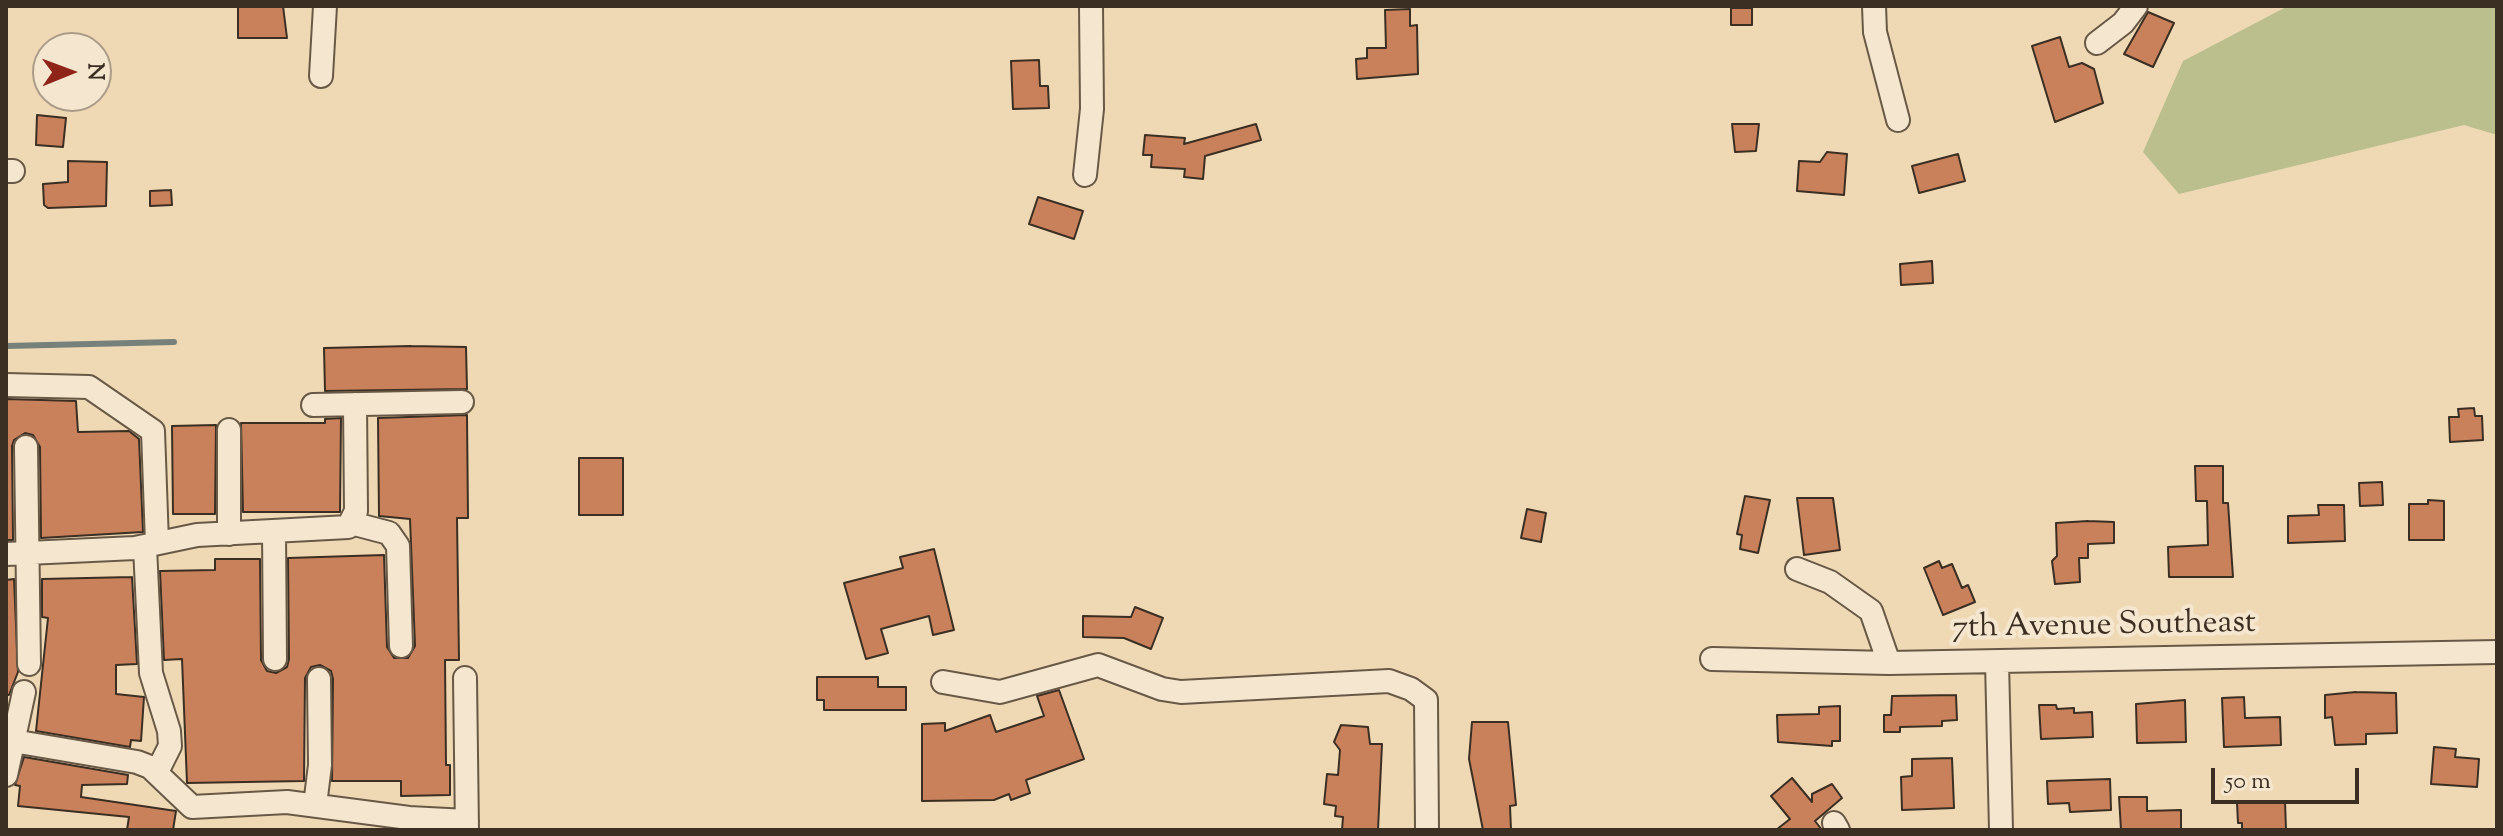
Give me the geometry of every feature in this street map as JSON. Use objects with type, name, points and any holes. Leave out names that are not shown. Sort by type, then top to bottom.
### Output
[{"type":"street","points":[[321,76],[325,6]]},
{"type":"street","points":[[1085,175],[1092,109],[1091,6]]},
{"type":"street","points":[[1874,6],[1875,32],[1898,120]]},
{"type":"street","points":[[2097,43],[2123,23],[2136,6]]},
{"type":"street","points":[[6,385],[89,387],[153,431],[151,673],[169,731],[170,746],[157,772]]},
{"type":"street","points":[[313,405],[462,402]]},
{"type":"street","points":[[17,554],[151,545],[178,537],[338,530],[351,523],[356,511],[355,404]]},
{"type":"street","points":[[229,430],[229,534]]},
{"type":"street","points":[[26,447],[17,554],[29,664]]},
{"type":"street","points":[[351,523],[389,533],[398,546],[401,646]]},
{"type":"street","points":[[274,532],[275,659]]},
{"type":"street","points":[[1797,569],[1830,582],[1871,611],[1889,663]]},
{"type":"street","name":"7th Avenue Southeast","points":[[1712,659],[1889,663],[2497,652]]},
{"type":"street","points":[[1997,662],[2001,830]]},
{"type":"street","points":[[943,682],[1000,692],[1098,665],[1162,689],[1181,692],[1375,680],[1411,689],[1426,700],[1427,830]]},
{"type":"street","points":[[13,741],[137,762],[157,772],[192,819],[248,802],[315,805],[467,826],[465,678]]},
{"type":"street","points":[[315,805],[320,765],[319,679]]},
{"type":"street","points":[[6,775],[24,692]]},
{"type":"green space","points":[[2288,6],[2497,6],[2497,135],[2464,125],[2179,194],[2143,152],[2183,61]]},
{"type":"building","points":[[238,6],[283,6],[287,38],[238,38]]},
{"type":"building","points":[[1731,8],[1752,8],[1752,25],[1731,25]]},
{"type":"building","points":[[1410,9],[1410,26],[1417,25],[1418,74],[1357,79],[1356,59],[1367,58],[1367,48],[1386,48],[1385,10]]},
{"type":"building","points":[[2148,12],[2174,23],[2153,67],[2124,54]]},
{"type":"building","points":[[2060,37],[2069,67],[2082,63],[2094,69],[2103,103],[2055,122],[2032,46]]},
{"type":"building","points":[[1039,60],[1040,86],[1048,86],[1049,108],[1013,109],[1011,61]]},
{"type":"building","points":[[37,115],[66,118],[63,147],[36,145]]},
{"type":"building","points":[[1256,124],[1261,140],[1205,156],[1203,179],[1184,177],[1185,169],[1151,167],[1152,155],[1143,155],[1145,135],[1185,138],[1184,144]]},
{"type":"building","points":[[1732,124],[1759,124],[1756,151],[1735,152]]},
{"type":"building","points":[[1827,152],[1847,154],[1844,195],[1797,191],[1799,161],[1820,162]]},
{"type":"building","points":[[1958,154],[1965,181],[1919,193],[1912,166]]},
{"type":"building","points":[[68,161],[107,162],[106,206],[48,208],[44,205],[43,184],[68,182]]},
{"type":"building","points":[[171,190],[172,205],[150,206],[150,191]]},
{"type":"building","points":[[1038,197],[1083,211],[1074,239],[1029,224]]},
{"type":"building","points":[[1932,261],[1933,283],[1901,285],[1900,264]]},
{"type":"building","points":[[466,347],[467,389],[325,391],[324,348]]},
{"type":"building","points":[[6,399],[76,401],[78,432],[129,431],[139,439],[143,532],[41,538],[40,447],[33,435],[25,433],[14,440],[12,446],[13,540],[6,540]]},
{"type":"building","points":[[2474,408],[2475,416],[2482,416],[2483,440],[2450,442],[2449,417],[2459,417],[2458,409]]},
{"type":"building","points":[[467,415],[468,518],[457,518],[459,660],[445,660],[446,765],[450,765],[450,795],[401,796],[401,781],[332,781],[333,679],[331,671],[320,665],[311,667],[305,678],[304,781],[187,783],[182,659],[164,660],[160,571],[215,570],[215,559],[260,559],[261,660],[267,671],[276,673],[287,667],[289,659],[288,558],[384,555],[387,647],[394,658],[408,658],[415,646],[410,519],[379,516],[378,418]]},
{"type":"building","points":[[341,418],[340,512],[243,512],[241,423],[325,423],[325,419]]},
{"type":"building","points":[[216,425],[215,514],[173,514],[172,426]]},
{"type":"building","points":[[579,458],[623,458],[623,515],[579,515]]},
{"type":"building","points":[[2195,466],[2223,466],[2223,503],[2228,503],[2233,577],[2169,577],[2168,547],[2208,545],[2207,501],[2196,501]]},
{"type":"building","points":[[2382,482],[2383,505],[2360,506],[2359,483]]},
{"type":"building","points":[[1745,496],[1770,500],[1758,553],[1740,549],[1742,535],[1737,534]]},
{"type":"building","points":[[1797,498],[1833,498],[1840,550],[1804,555]]},
{"type":"building","points":[[2428,500],[2444,501],[2444,540],[2409,540],[2409,504],[2428,504]]},
{"type":"building","points":[[2318,505],[2344,505],[2345,541],[2288,543],[2288,516],[2319,515]]},
{"type":"building","points":[[1527,509],[1546,513],[1541,542],[1521,538]]},
{"type":"building","points":[[2114,522],[2114,543],[2088,544],[2088,558],[2079,558],[2080,582],[2055,584],[2052,561],[2057,556],[2056,523]]},
{"type":"building","points":[[934,549],[954,630],[933,635],[929,616],[881,629],[888,653],[866,659],[844,583],[903,568],[900,557]]},
{"type":"building","points":[[1939,561],[1942,568],[1952,564],[1962,588],[1968,585],[1975,602],[1943,615],[1924,568]]},
{"type":"building","points":[[132,577],[137,664],[116,665],[116,694],[144,697],[141,741],[131,740],[130,747],[36,731],[48,618],[42,617],[42,579]]},
{"type":"building","points":[[14,579],[18,672],[9,695],[6,695],[6,580]]},
{"type":"building","points":[[1135,607],[1163,618],[1151,649],[1124,638],[1083,637],[1083,616],[1131,617]]},
{"type":"building","points":[[817,677],[878,677],[878,687],[906,687],[906,710],[824,710],[824,700],[817,700]]},
{"type":"building","points":[[1059,690],[1084,759],[1026,780],[1030,793],[1011,800],[1009,794],[994,800],[922,801],[922,724],[945,723],[945,731],[990,715],[996,732],[1044,716],[1037,696]]},
{"type":"building","points":[[2396,693],[2397,733],[2366,734],[2366,744],[2335,745],[2332,717],[2325,718],[2325,695]]},
{"type":"building","points":[[1956,695],[1957,720],[1942,721],[1942,726],[1900,727],[1900,732],[1884,732],[1884,715],[1891,715],[1892,696]]},
{"type":"building","points":[[2244,697],[2245,718],[2280,717],[2281,745],[2224,747],[2222,698]]},
{"type":"building","points":[[2185,700],[2186,742],[2137,743],[2136,704]]},
{"type":"building","points":[[2039,705],[2056,705],[2057,709],[2074,708],[2074,713],[2092,712],[2093,737],[2041,739]]},
{"type":"building","points":[[1840,706],[1840,741],[1832,741],[1832,746],[1778,742],[1777,715],[1819,714],[1819,707]]},
{"type":"building","points":[[1472,722],[1508,722],[1516,805],[1510,806],[1511,830],[1483,830],[1469,759]]},
{"type":"building","points":[[1341,725],[1368,727],[1370,744],[1382,744],[1378,830],[1342,830],[1343,817],[1335,816],[1336,806],[1324,804],[1327,774],[1338,775],[1340,750],[1334,742]]},
{"type":"building","points":[[2434,747],[2456,749],[2455,757],[2479,759],[2477,787],[2431,784]]},
{"type":"building","points":[[24,757],[128,775],[127,784],[82,785],[81,797],[176,811],[173,830],[127,830],[129,817],[18,806],[20,786],[15,785]]},
{"type":"building","points":[[1952,758],[1954,808],[1902,810],[1901,777],[1912,776],[1912,759]]},
{"type":"building","points":[[1792,778],[1812,802],[1812,794],[1832,784],[1842,798],[1815,821],[1822,830],[1776,830],[1790,819],[1771,796]]},
{"type":"building","points":[[2110,779],[2111,810],[2070,812],[2069,803],[2048,804],[2047,781]]},
{"type":"building","points":[[2119,797],[2147,797],[2147,811],[2181,810],[2181,830],[2121,830]]},
{"type":"building","points":[[2285,801],[2286,830],[2242,830],[2242,823],[2238,823],[2237,803]]},
{"type":"waterway","points":[[6,346],[174,342]]}]
